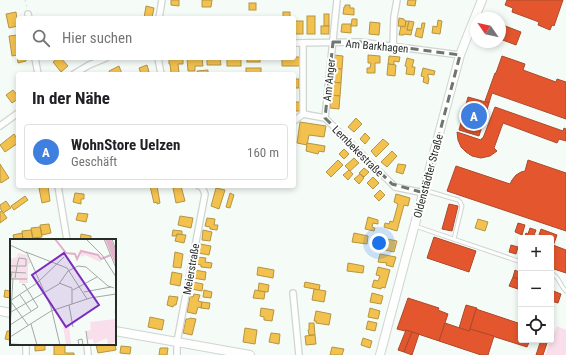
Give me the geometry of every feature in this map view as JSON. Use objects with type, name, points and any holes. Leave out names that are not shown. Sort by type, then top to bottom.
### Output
[{"type":"street","points":[[159,16],[162,0]]},
{"type":"street","name":"Am Anger","points":[[325,118],[337,0]]},
{"type":"street","points":[[392,46],[394,17],[398,0]]},
{"type":"street","name":"Oldenstädter Straße","points":[[380,355],[460,56],[482,0]]},
{"type":"street","name":"Am Barkhagen","points":[[296,43],[360,42],[460,56]]},
{"type":"street","points":[[296,119],[303,114],[302,43]]},
{"type":"street","points":[[35,60],[38,72]]},
{"type":"street","points":[[78,72],[102,60]]},
{"type":"street","points":[[158,60],[161,72]]},
{"type":"street","points":[[0,126],[16,114]]},
{"type":"street","name":"Lembekestraße","points":[[303,114],[325,118],[395,186],[424,192]]},
{"type":"street","points":[[58,188],[67,239]]},
{"type":"street","name":"Meierstraße","points":[[177,355],[177,342],[205,194],[203,188]]},
{"type":"street","points":[[293,293],[299,355]]},
{"type":"street","points":[[0,311],[10,313]]},
{"type":"street","points":[[116,331],[250,355]]},
{"type":"street","points":[[87,345],[88,355]]},
{"type":"lane","points":[[424,192],[458,200],[460,202],[462,206],[454,239]]},
{"type":"lane","points":[[415,226],[518,261]]},
{"type":"lane","points":[[554,274],[557,276],[566,291]]},
{"type":"path","points":[[25,0],[28,16]]},
{"type":"highlighted area","points":[[333,42],[360,42],[460,55],[424,193],[392,184],[325,118]]},
{"type":"shaded area","points":[[557,326],[566,330],[566,355],[545,355],[550,343],[554,343],[554,333]]},
{"type":"building: Wohnen","points":[[171,0],[179,0],[179,6],[171,5]]},
{"type":"building: Wohnen","points":[[202,0],[212,0],[211,7],[202,7]]},
{"type":"building: Wohnen","points":[[408,0],[416,0],[415,6],[407,5]]},
{"type":"building: Wohnen","points":[[249,3],[256,3],[256,10],[249,10]]},
{"type":"building: Wohnen","points":[[345,5],[350,5],[350,8],[354,8],[354,15],[343,14]]},
{"type":"building: Wohnen","points":[[146,6],[154,8],[152,16],[144,16]]},
{"type":"building: Wohnen","points":[[16,12],[16,26],[9,28],[6,14]]},
{"type":"building: Wohnen","points":[[283,12],[290,12],[290,16],[283,16]]},
{"type":"building: Wohnen","points":[[324,14],[329,14],[329,26],[324,26]]},
{"type":"building: Wohnen","points":[[307,16],[315,16],[315,34],[307,34]]},
{"type":"building: Wohnen","points":[[399,18],[406,21],[405,27],[398,26]]},
{"type":"building: Wohnen","points":[[352,19],[357,19],[357,26],[351,26]]},
{"type":"building: Wohnen","points":[[438,20],[442,21],[440,34],[432,33],[433,26],[437,27]]},
{"type":"building: Wohnen","points":[[296,21],[303,21],[303,34],[296,34]]},
{"type":"building: Wohnen","points":[[406,21],[409,21],[407,30],[412,30],[411,35],[399,35],[401,26],[405,27]]},
{"type":"building: Wohnen","points":[[409,21],[414,22],[412,30],[407,30]]},
{"type":"building: Wohnen","points":[[370,22],[380,23],[379,35],[369,34]]},
{"type":"building: Wohnen","points":[[422,23],[425,23],[422,38],[415,36],[417,28],[421,29]]},
{"type":"building: Wohnen","points":[[342,24],[351,24],[351,33],[341,32]]},
{"type":"building: Wohnen","points":[[321,26],[329,26],[329,34],[321,34]]},
{"type":"building: Wohnen","points":[[16,35],[16,55],[12,56],[9,36]]},
{"type":"building: Wohnen","points":[[334,55],[343,56],[342,69],[333,69]]},
{"type":"building: Wohnen","points":[[368,55],[380,56],[380,63],[375,63],[375,73],[367,73],[367,68],[370,68],[371,63],[368,63]]},
{"type":"building: Wohnen","points":[[389,56],[400,57],[399,62],[394,61],[394,65],[388,64]]},
{"type":"building: Wohnen","points":[[296,57],[300,57],[300,66],[282,66],[282,60],[296,60]]},
{"type":"building: Wohnen","points":[[407,58],[414,60],[412,67],[415,67],[414,75],[406,74],[407,67],[405,66]]},
{"type":"building: Wohnen","points":[[18,60],[26,60],[26,61],[18,63]]},
{"type":"building: Wohnen","points":[[56,60],[63,60],[68,66],[61,72],[53,62]]},
{"type":"building: Wohnen","points":[[169,60],[183,60],[183,64],[178,64],[179,72],[171,72]]},
{"type":"building: Wohnen","points":[[187,60],[202,60],[203,66],[195,66],[195,71],[188,71]]},
{"type":"building: Wohnen","points":[[207,60],[220,60],[221,65],[207,65]]},
{"type":"building: Wohnen","points":[[227,60],[241,60],[241,66],[227,66]]},
{"type":"building: Wohnen","points":[[247,60],[260,60],[260,62],[247,62]]},
{"type":"building: Wohnen","points":[[388,64],[396,65],[395,76],[387,75]]},
{"type":"building: Wohnen","points":[[147,65],[149,72],[140,72],[139,68]]},
{"type":"building: Wohnen","points":[[119,66],[121,72],[109,72]]},
{"type":"building: Wohnen","points":[[246,68],[261,68],[261,72],[246,72]]},
{"type":"building: Wohnen","points":[[423,68],[435,71],[434,75],[428,74],[428,84],[423,82],[424,77],[421,76]]},
{"type":"building: Wohnen","points":[[333,69],[342,69],[341,83],[332,82]]},
{"type":"building: Wohnen","points":[[208,70],[208,72],[197,72]]},
{"type":"building: Wohnen","points":[[296,79],[299,79],[299,88],[296,88]]},
{"type":"building: Wohnen","points":[[332,82],[341,83],[340,96],[331,95]]},
{"type":"building: Wohnen","points":[[13,90],[16,94],[16,100],[12,103],[6,95]]},
{"type":"building: Wohnen","points":[[331,95],[340,96],[339,109],[330,108]]},
{"type":"building: Wohnen","points":[[296,102],[301,102],[301,111],[296,111]]},
{"type":"building: Wohnen","points":[[356,118],[362,124],[354,132],[348,127]]},
{"type":"building: Wohnen","points":[[300,122],[326,126],[324,137],[309,135],[307,145],[297,143]]},
{"type":"building: Wohnen","points":[[365,133],[370,138],[365,144],[360,139]]},
{"type":"building: Wohnen","points":[[14,134],[16,137],[16,144],[5,152],[0,145]]},
{"type":"building: Wohnen","points":[[383,139],[389,144],[376,157],[371,151]]},
{"type":"building: Wohnen","points":[[307,143],[325,146],[324,152],[319,151],[318,154],[306,151]]},
{"type":"building: Wohnen","points":[[344,149],[349,154],[344,159],[339,154]]},
{"type":"building: Wohnen","points":[[392,151],[397,156],[387,167],[381,162]]},
{"type":"building: Wohnen","points":[[354,158],[359,163],[350,171],[345,166]]},
{"type":"building: Wohnen","points":[[338,160],[343,165],[331,177],[326,172]]},
{"type":"building: Wohnen","points":[[0,164],[9,178],[1,183],[0,181]]},
{"type":"building: Wohnen","points":[[398,164],[406,165],[403,174],[396,172]]},
{"type":"building: Wohnen","points":[[364,168],[369,172],[364,177],[359,173]]},
{"type":"building: Wohnen","points":[[349,170],[353,174],[348,180],[343,175]]},
{"type":"building: Wohnen","points":[[360,174],[364,178],[359,184],[354,179]]},
{"type":"building: Wohnen","points":[[373,177],[379,183],[373,189],[367,183]]},
{"type":"building: Wohnen","points":[[39,188],[48,188],[50,201],[42,203]]},
{"type":"building: Wohnen","points":[[150,188],[157,188],[160,203],[154,203]]},
{"type":"building: Wohnen","points":[[173,188],[182,188],[185,201],[176,203]]},
{"type":"building: Wohnen","points":[[216,188],[225,190],[219,209],[211,206]]},
{"type":"building: Wohnen","points":[[380,190],[385,195],[379,201],[374,196]]},
{"type":"building: Wohnen","points":[[75,193],[84,194],[84,199],[81,199],[81,204],[73,202]]},
{"type":"building: Wohnen","points":[[230,193],[234,195],[230,208],[226,207]]},
{"type":"building: Wohnen","points":[[396,194],[410,198],[408,206],[404,205],[397,231],[384,227],[385,223],[389,224],[390,221],[393,222],[398,204],[394,202]]},
{"type":"building: Wohnen","points":[[25,196],[28,200],[14,210],[11,206]]},
{"type":"building: Wohnen","points":[[6,201],[11,208],[3,213],[0,205]]},
{"type":"building: Wohnen","points":[[2,211],[7,218],[0,223],[0,212]]},
{"type":"building: Wohnen","points":[[78,213],[88,214],[86,222],[76,220]]},
{"type":"building: Wohnen","points":[[180,216],[193,218],[191,228],[178,225]]},
{"type":"building: Wohnen","points":[[368,217],[378,220],[378,224],[373,223],[372,227],[375,228],[374,231],[365,229]]},
{"type":"building: Wohnen","points":[[207,218],[215,219],[214,225],[218,225],[217,230],[210,229],[210,227],[205,226]]},
{"type":"building: Wohnen","points":[[478,219],[488,222],[485,231],[475,228]]},
{"type":"building: Wohnen","points":[[49,224],[51,233],[42,235],[40,225]]},
{"type":"building: Wohnen","points":[[40,227],[42,237],[33,238],[31,228]]},
{"type":"building: Wohnen","points":[[31,230],[33,239],[23,239],[22,231]]},
{"type":"building: Wohnen","points":[[173,230],[182,231],[182,235],[177,234],[176,236],[172,236]]},
{"type":"building: Wohnen","points":[[203,230],[212,232],[210,241],[202,240]]},
{"type":"building: Wohnen","points":[[22,233],[23,239],[14,239],[13,235]]},
{"type":"building: Wohnen","points":[[354,233],[368,236],[367,244],[352,242]]},
{"type":"building: Wohnen","points":[[81,234],[91,236],[91,239],[80,239]]},
{"type":"building: Wohnen","points":[[177,234],[186,235],[184,243],[175,241]]},
{"type":"building: Wohnen","points":[[378,237],[397,241],[394,252],[376,248]]},
{"type":"building: Wohnen","points":[[200,244],[211,246],[209,255],[198,253]]},
{"type":"building: Wohnen","points":[[175,252],[183,254],[181,268],[173,267]]},
{"type":"building: Wohnen","points":[[380,254],[396,257],[393,267],[386,265],[387,263],[378,262]]},
{"type":"building: Wohnen","points":[[197,257],[206,258],[205,262],[212,263],[211,268],[201,267],[201,265],[196,264]]},
{"type":"building: Wohnen","points":[[348,263],[364,266],[363,273],[347,271]]},
{"type":"building: Wohnen","points":[[258,267],[274,270],[273,278],[257,275]]},
{"type":"building: Wohnen","points":[[378,267],[390,270],[385,288],[382,287],[381,289],[372,287],[374,280],[378,281],[380,276],[376,275]]},
{"type":"building: Wohnen","points":[[195,270],[206,272],[205,280],[193,278]]},
{"type":"building: Wohnen","points":[[172,272],[182,274],[180,286],[170,284]]},
{"type":"building: Wohnen","points":[[193,282],[203,284],[202,291],[191,289]]},
{"type":"building: Wohnen","points":[[305,282],[320,285],[319,290],[304,287]]},
{"type":"building: Wohnen","points":[[259,283],[269,285],[268,292],[258,291]]},
{"type":"building: Wohnen","points":[[314,289],[326,291],[324,302],[312,300]]},
{"type":"building: Wohnen","points":[[5,290],[10,291],[10,298],[4,297]]},
{"type":"building: Wohnen","points":[[204,290],[212,292],[211,298],[203,297]]},
{"type":"building: Wohnen","points":[[255,290],[265,292],[264,299],[253,298]]},
{"type":"building: Wohnen","points":[[372,293],[383,296],[381,304],[370,302]]},
{"type":"building: Wohnen","points":[[194,294],[200,295],[198,301],[202,302],[201,308],[198,307],[196,314],[187,312],[190,296],[193,297]]},
{"type":"building: Wohnen","points":[[169,296],[178,297],[176,305],[173,307],[167,305]]},
{"type":"building: Wohnen","points":[[202,302],[210,303],[209,309],[201,308]]},
{"type":"building: Wohnen","points":[[261,308],[274,310],[272,321],[264,320],[264,317],[260,316]]},
{"type":"building: Wohnen","points":[[370,308],[380,311],[378,319],[368,317]]},
{"type":"building: Wohnen","points":[[316,311],[331,314],[329,325],[316,323],[316,321],[314,321]]},
{"type":"building: Wohnen","points":[[150,317],[164,320],[162,330],[148,327]]},
{"type":"building: Wohnen","points":[[186,319],[196,319],[192,335],[183,333]]},
{"type":"building: Wohnen","points":[[368,321],[377,323],[375,331],[366,329]]},
{"type":"building: Wohnen","points":[[309,323],[314,323],[315,335],[309,335]]},
{"type":"building: Wohnen","points":[[245,328],[257,330],[255,344],[243,342]]},
{"type":"building: Wohnen","points":[[7,331],[10,331],[10,340],[5,339]]},
{"type":"building: Wohnen","points":[[271,333],[280,334],[279,344],[269,342]]},
{"type":"building: Wohnen","points":[[315,335],[316,344],[306,345],[305,336]]},
{"type":"building: Wohnen","points":[[363,338],[372,341],[370,348],[361,345]]},
{"type":"building: Wohnen","points":[[35,345],[45,345],[45,350],[35,351]]},
{"type":"building: Wohnen","points":[[54,345],[65,345],[65,353],[74,353],[74,355],[54,355]]},
{"type":"building: Wohnen","points":[[96,345],[115,345],[116,350],[98,353]]},
{"type":"building: Wohnen","points":[[121,346],[131,347],[130,354],[120,353]]},
{"type":"building: Wohnen","points":[[332,347],[344,349],[342,355],[330,355]]},
{"type":"building: Wohnen","points":[[160,348],[168,348],[167,355],[159,355]]},
{"type":"building: Handel","points":[[507,0],[563,0],[554,26],[552,25],[550,30],[538,25],[539,22],[512,12],[513,8],[505,5]]},
{"type":"building: Handel","points":[[506,26],[521,32],[516,45],[506,41]]},
{"type":"building: Handel","points":[[502,56],[525,64],[523,70],[556,82],[557,79],[566,82],[566,119],[492,93],[489,103],[485,101]]},
{"type":"building: Handel","points":[[468,97],[489,103],[479,136],[459,130]]},
{"type":"building: Handel","points":[[495,107],[563,131],[564,128],[566,129],[566,141],[559,139],[557,143],[503,123],[494,148],[497,151],[490,156],[481,158],[472,156],[461,147],[457,132],[481,140]]},
{"type":"building: Handel","points":[[528,160],[566,173],[566,231],[447,191],[456,166],[510,184],[516,175],[525,171]]},
{"type":"building: Handel","points":[[449,204],[458,206],[452,231],[442,229]]},
{"type":"building: Handel","points":[[518,223],[525,225],[522,235],[515,232]]},
{"type":"building: Handel","points":[[530,228],[536,230],[534,235],[525,235],[526,233],[528,234]]},
{"type":"building: Handel","points":[[541,229],[557,235],[554,244],[554,235],[539,235]]},
{"type":"building: Handel","points":[[434,237],[476,251],[469,272],[427,258]]},
{"type":"building: Handel","points":[[511,245],[518,247],[516,254],[509,252]]},
{"type":"building: Handel","points":[[554,245],[566,250],[566,273],[554,269]]},
{"type":"building: Handel","points":[[515,270],[518,272],[518,279],[513,277]]},
{"type":"building: Handel","points":[[513,277],[518,279],[518,289],[509,286]]},
{"type":"building: Handel","points":[[554,291],[561,294],[558,303],[554,302]]},
{"type":"building: Handel","points":[[408,298],[439,308],[438,310],[448,314],[439,341],[406,330],[397,329]]},
{"type":"building: Handel","points":[[466,305],[477,308],[469,331],[459,328]]},
{"type":"building: Handel","points":[[476,309],[518,323],[518,343],[529,343],[527,347],[470,329]]},
{"type":"building: Handel","points":[[445,323],[469,331],[470,329],[494,336],[488,355],[481,355],[439,341]]},
{"type":"building: Handel","points":[[406,330],[412,332],[404,352],[398,350]]},
{"type":"building: Handel","points":[[412,332],[419,334],[412,355],[404,352]]},
{"type":"building: Handel","points":[[540,343],[547,343],[543,355],[536,355]]},
{"type":"place","name":"WohnStore Uelzen","points":[[474,116]]}]
